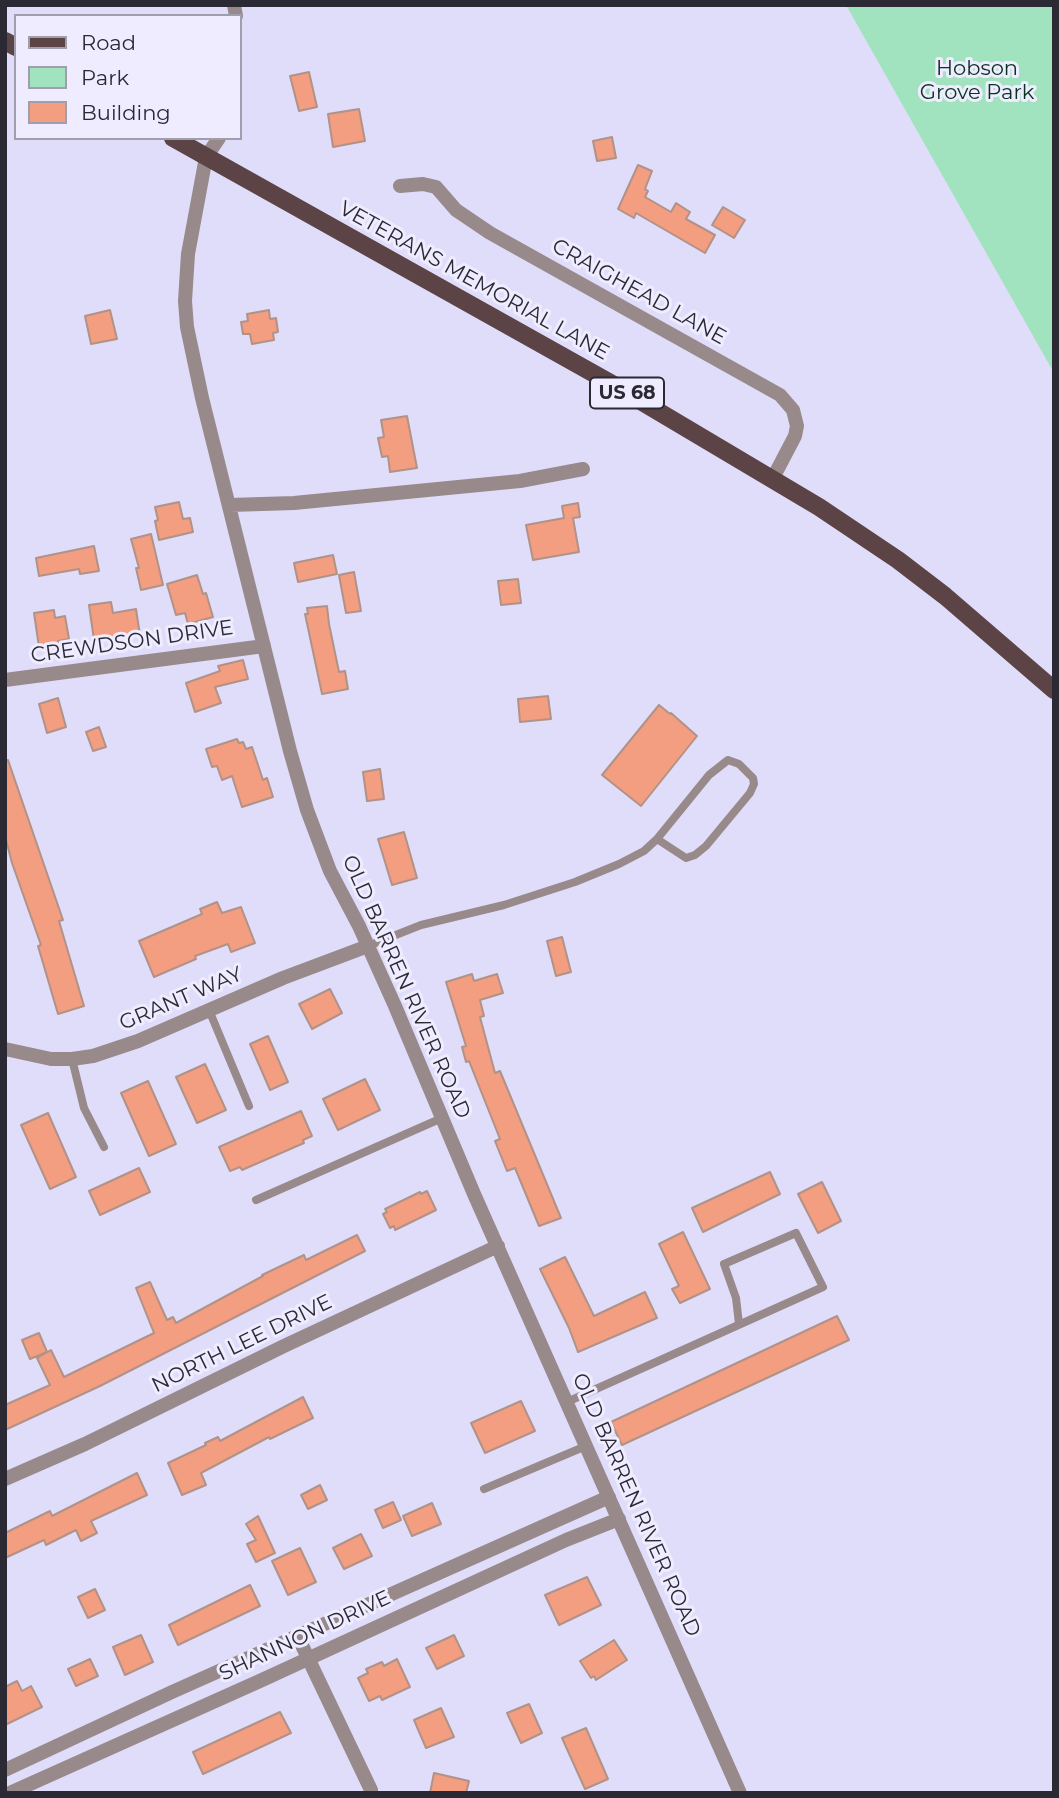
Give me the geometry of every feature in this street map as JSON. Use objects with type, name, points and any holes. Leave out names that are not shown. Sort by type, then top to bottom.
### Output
[{"type":"main road","name":"VETERANS MEMORIAL LANE","points":[[176,140],[607,381],[773,478],[927,582],[1054,690]]},
{"type":"street","points":[[206,157],[218,140]]},
{"type":"street","name":"OLD BARREN RIVER ROAD","points":[[206,157],[188,254],[186,314],[199,387],[307,810],[330,871],[368,946],[740,1793]]},
{"type":"street","name":"CRAIGHEAD LANE","points":[[400,186],[423,184],[436,187],[465,218],[780,395],[793,410],[797,426],[795,436],[773,478]]},
{"type":"street","points":[[230,505],[294,503],[520,481],[583,469]]},
{"type":"street","name":"CREWDSON DRIVE","points":[[5,680],[264,646]]},
{"type":"street","name":"GRANT WAY","points":[[5,1049],[42,1058],[72,1059],[93,1056],[138,1041],[368,946]]},
{"type":"street","name":"NORTH LEE DRIVE","points":[[5,1479],[85,1444],[284,1346],[498,1246]]},
{"type":"street","name":"SHANNON DRIVE","points":[[5,1770],[609,1497]]},
{"type":"street","name":"SHANNON DRIVE","points":[[9,1793],[566,1540],[618,1519]]},
{"type":"street","points":[[452,1567],[462,1588]]},
{"type":"street","points":[[298,1637],[371,1790]]},
{"type":"street","points":[[84,1734],[93,1755]]},
{"type":"lane","points":[[368,946],[421,925],[503,905],[597,874],[644,851],[721,764],[733,761],[749,771],[753,778],[750,793],[706,846],[695,855],[686,858],[657,839]]},
{"type":"lane","points":[[209,1010],[250,1106]]},
{"type":"lane","points":[[72,1059],[84,1108],[104,1147]]},
{"type":"lane","points":[[256,1200],[442,1118]]},
{"type":"lane","points":[[568,1402],[823,1287],[796,1233],[724,1264],[736,1298],[739,1324]]},
{"type":"lane","points":[[484,1489],[586,1446]]},
{"type":"green space","name":"Hobson Grove Park","points":[[846,5],[1054,5],[1054,373]]},
{"type":"building","points":[[309,72],[317,107],[299,111],[290,76]]},
{"type":"building","points":[[359,109],[365,141],[333,147],[328,114]]},
{"type":"building","points":[[612,137],[616,158],[597,161],[593,141]]},
{"type":"building","points":[[638,165],[652,171],[645,197],[671,212],[676,203],[690,212],[686,219],[715,235],[705,253],[636,213],[634,218],[618,209]]},
{"type":"building","points":[[723,207],[745,220],[734,238],[712,225]]},
{"type":"building","points":[[110,310],[117,339],[91,344],[85,316]]},
{"type":"building","points":[[269,310],[270,319],[276,318],[278,332],[273,333],[274,340],[252,344],[250,334],[243,334],[241,322],[248,321],[247,314]]},
{"type":"building","points":[[407,416],[417,468],[390,472],[388,456],[382,457],[378,438],[384,437],[381,420]]},
{"type":"building","points":[[179,502],[183,519],[190,518],[193,532],[159,540],[155,507]]},
{"type":"building","points":[[578,503],[580,517],[573,518],[579,552],[533,560],[526,525],[564,518],[562,506]]},
{"type":"building","points":[[151,534],[163,585],[141,590],[136,568],[139,568],[131,539]]},
{"type":"building","points":[[94,546],[99,571],[80,574],[79,569],[39,576],[36,558]]},
{"type":"building","points":[[333,555],[337,574],[298,582],[294,563]]},
{"type":"building","points":[[354,572],[361,611],[346,613],[339,575]]},
{"type":"building","points":[[197,575],[213,617],[188,624],[185,613],[176,615],[167,584]]},
{"type":"building","points":[[518,579],[521,603],[501,605],[498,581]]},
{"type":"building","points":[[111,602],[113,613],[136,609],[140,635],[94,640],[89,605]]},
{"type":"building","points":[[327,606],[339,672],[345,671],[348,689],[322,694],[305,614],[308,614],[307,608]]},
{"type":"building","points":[[54,610],[55,618],[65,616],[69,639],[58,641],[59,644],[39,647],[34,613]]},
{"type":"building","points":[[243,660],[248,679],[215,687],[221,703],[195,712],[186,683],[220,671],[218,666]]},
{"type":"building","points":[[548,696],[551,719],[520,722],[518,699]]},
{"type":"building","points":[[58,698],[66,727],[47,733],[39,704]]},
{"type":"building","points":[[659,705],[697,736],[641,806],[602,775]]},
{"type":"building","points":[[99,727],[106,747],[93,751],[86,732]]},
{"type":"building","points":[[237,739],[239,743],[243,742],[246,749],[252,747],[263,780],[267,778],[273,797],[242,807],[232,776],[222,780],[217,766],[212,767],[206,749]]},
{"type":"building","points":[[8,760],[63,920],[59,921],[84,1006],[58,1014],[38,946],[41,945],[5,836],[5,761]]},
{"type":"building","points":[[380,769],[384,799],[367,801],[363,772]]},
{"type":"building","points":[[404,832],[417,878],[392,885],[378,839]]},
{"type":"building","points":[[217,902],[222,913],[241,907],[255,943],[231,952],[228,944],[195,956],[196,959],[154,977],[139,941],[202,914],[200,909]]},
{"type":"building","points":[[562,937],[571,972],[556,976],[547,941]]},
{"type":"building","points":[[472,974],[474,981],[497,974],[503,993],[480,1000],[484,1016],[480,1017],[495,1073],[500,1071],[561,1218],[539,1226],[515,1168],[507,1171],[495,1141],[500,1139],[462,1047],[466,1046],[446,982]]},
{"type":"building","points":[[330,989],[342,1013],[312,1029],[299,1004]]},
{"type":"building","points":[[268,1036],[288,1082],[270,1090],[250,1044]]},
{"type":"building","points":[[205,1064],[226,1110],[197,1123],[176,1077]]},
{"type":"building","points":[[365,1079],[380,1110],[338,1130],[323,1099]]},
{"type":"building","points":[[148,1081],[176,1144],[149,1156],[121,1093]]},
{"type":"building","points":[[301,1111],[312,1136],[303,1140],[304,1143],[242,1170],[240,1167],[230,1171],[219,1147]]},
{"type":"building","points":[[48,1113],[76,1177],[50,1189],[21,1125]]},
{"type":"building","points":[[139,1168],[150,1192],[100,1215],[89,1191]]},
{"type":"building","points":[[770,1172],[780,1194],[703,1232],[692,1208]]},
{"type":"building","points":[[822,1182],[841,1221],[818,1233],[798,1194]]},
{"type":"building","points":[[427,1191],[436,1210],[395,1230],[394,1226],[390,1228],[383,1214],[387,1212],[385,1209]]},
{"type":"building","points":[[683,1232],[710,1289],[680,1303],[672,1289],[679,1286],[659,1244]]},
{"type":"building","points":[[357,1235],[365,1251],[100,1386],[5,1430],[5,1405],[50,1385],[37,1358],[51,1350],[64,1377],[154,1333],[136,1288],[150,1282],[167,1320],[173,1317],[176,1323],[262,1275],[304,1255],[306,1260]]},
{"type":"building","points":[[565,1257],[594,1316],[645,1292],[657,1318],[578,1352],[540,1269]]},
{"type":"building","points":[[837,1316],[849,1340],[622,1445],[611,1422]]},
{"type":"building","points":[[39,1333],[47,1352],[30,1359],[22,1340]]},
{"type":"building","points":[[303,1397],[313,1418],[270,1439],[269,1437],[201,1473],[206,1485],[182,1495],[168,1463],[218,1437],[220,1441]]},
{"type":"building","points":[[521,1401],[535,1431],[485,1453],[471,1423]]},
{"type":"building","points":[[137,1473],[147,1495],[91,1521],[97,1533],[81,1541],[76,1530],[46,1545],[44,1540],[5,1558],[5,1533],[50,1511],[52,1516]]},
{"type":"building","points":[[320,1485],[327,1500],[308,1509],[301,1495]]},
{"type":"building","points":[[393,1502],[401,1520],[383,1528],[375,1510]]},
{"type":"building","points":[[432,1503],[441,1524],[412,1536],[403,1516]]},
{"type":"building","points":[[258,1516],[275,1553],[256,1562],[247,1544],[256,1540],[246,1524]]},
{"type":"building","points":[[361,1534],[372,1556],[344,1569],[333,1548]]},
{"type":"building","points":[[300,1548],[316,1582],[288,1595],[272,1561]]},
{"type":"building","points":[[587,1577],[601,1605],[559,1625],[545,1595]]},
{"type":"building","points":[[250,1585],[260,1606],[178,1645],[169,1625]]},
{"type":"building","points":[[95,1589],[105,1610],[88,1618],[78,1597]]},
{"type":"building","points":[[141,1635],[153,1662],[125,1675],[113,1647]]},
{"type":"building","points":[[454,1635],[464,1656],[437,1669],[426,1648]]},
{"type":"building","points":[[614,1640],[627,1660],[596,1680],[594,1676],[591,1678],[580,1661]]},
{"type":"building","points":[[90,1659],[98,1676],[76,1686],[68,1669]]},
{"type":"building","points":[[397,1659],[410,1687],[382,1700],[380,1696],[369,1701],[358,1678],[368,1673],[366,1669],[382,1662],[384,1666]]},
{"type":"building","points":[[17,1681],[22,1691],[31,1686],[42,1707],[5,1725],[5,1687]]},
{"type":"building","points":[[529,1704],[542,1733],[521,1743],[507,1713]]},
{"type":"building","points":[[441,1708],[454,1737],[426,1748],[414,1720]]},
{"type":"building","points":[[280,1712],[291,1733],[203,1774],[193,1752]]},
{"type":"building","points":[[586,1728],[608,1779],[585,1789],[562,1738]]},
{"type":"building","points":[[434,1773],[469,1781],[466,1793],[430,1793]]}]
